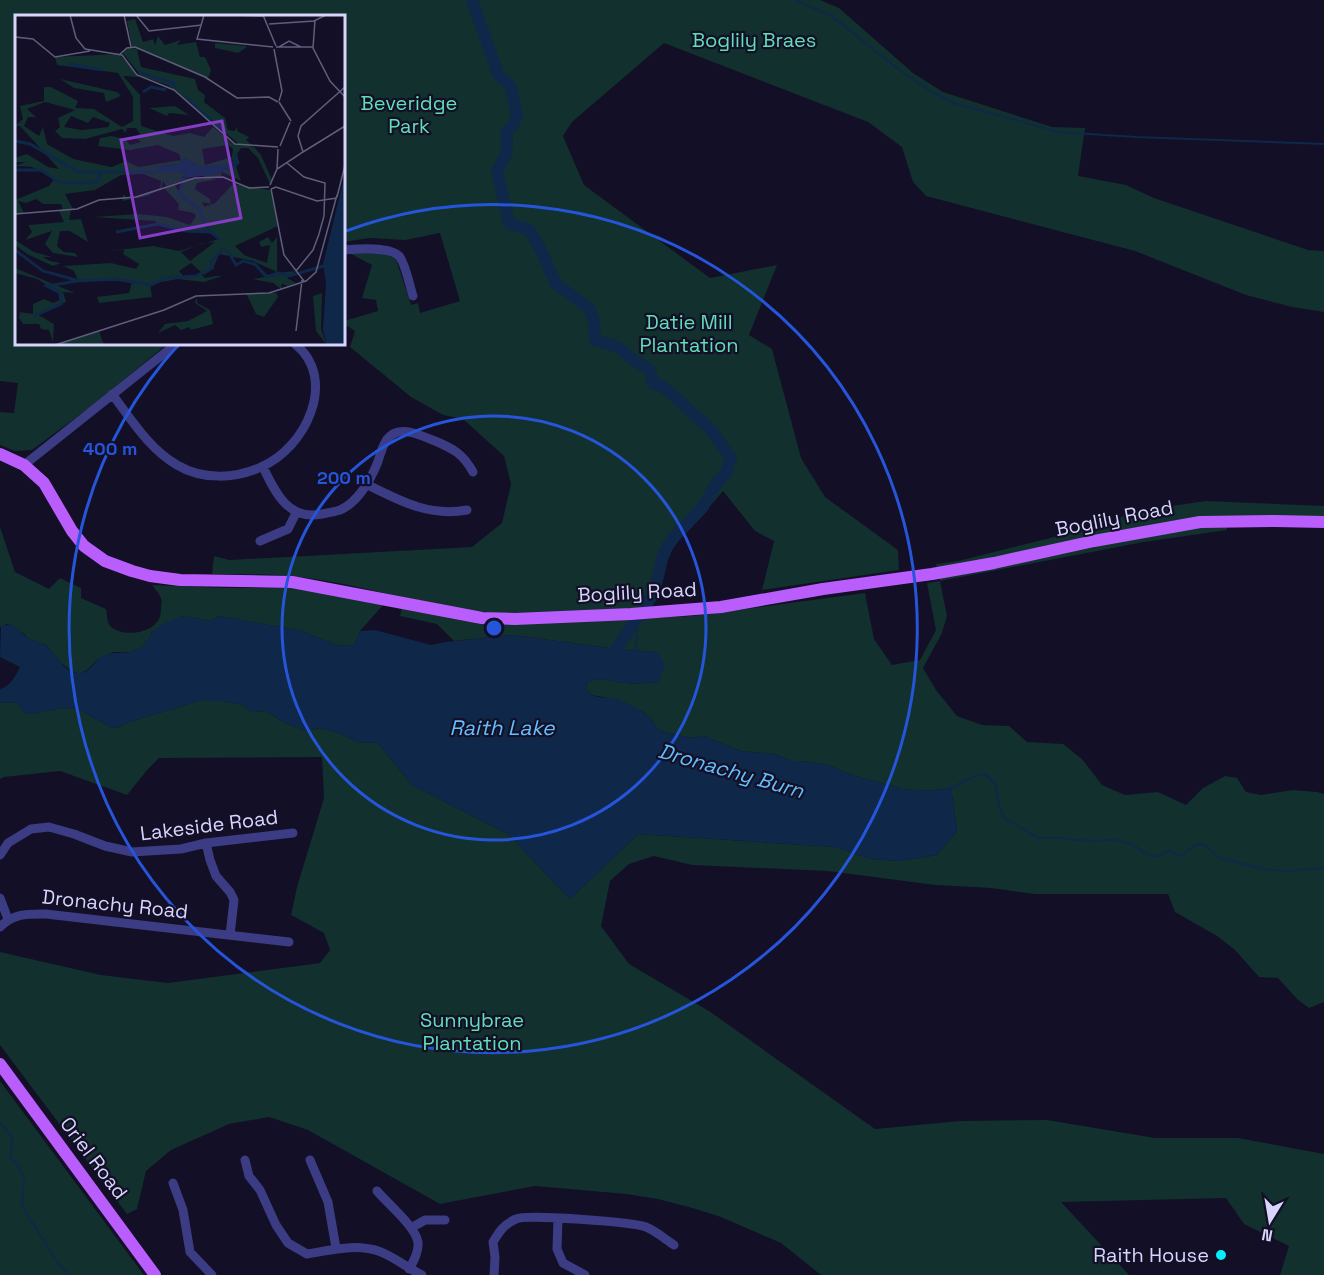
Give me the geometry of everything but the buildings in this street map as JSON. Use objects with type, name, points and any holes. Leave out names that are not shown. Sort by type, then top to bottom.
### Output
[{"type":"main road","name":"Boglily Road","points":[[0,453],[24,465],[44,483],[72,531],[84,546],[105,561],[132,572],[180,580],[292,582],[482,618],[514,619],[631,614],[721,607],[994,563],[1094,541],[1200,522],[1275,520],[1324,522]]},
{"type":"main road","name":"Oriel Road","points":[[0,1064],[155,1275]]},
{"type":"street","points":[[345,250],[388,250],[400,256],[413,296]]},
{"type":"street","points":[[24,465],[175,345]]},
{"type":"street","points":[[112,394],[150,445],[178,466],[216,476],[242,474],[263,467],[285,451],[306,422],[317,387],[312,365],[307,355],[296,345]]},
{"type":"street","points":[[263,467],[276,494],[296,513],[316,515],[339,510],[350,504],[376,467],[385,442],[396,433],[413,432],[453,448],[467,460],[473,472]]},
{"type":"street","points":[[366,484],[406,504],[429,510],[452,513],[467,510]]},
{"type":"street","points":[[260,541],[288,529],[296,513]]},
{"type":"street","name":"Lakeside Road","points":[[0,855],[8,843],[31,829],[49,827],[105,846],[132,852],[180,849],[206,843],[293,833]]},
{"type":"street","points":[[206,843],[216,876],[234,900],[230,934]]},
{"type":"street","points":[[0,898],[8,919],[0,927]]},
{"type":"street","name":"Dronachy Road","points":[[8,919],[25,914],[46,914],[289,942]]},
{"type":"street","points":[[310,1160],[327,1202],[336,1248]]},
{"type":"street","points":[[245,1161],[249,1176],[260,1190],[276,1225],[288,1243],[307,1254],[336,1248],[381,1252],[422,1275]]},
{"type":"street","points":[[173,1183],[183,1210],[190,1252],[212,1275]]},
{"type":"street","points":[[377,1191],[411,1228],[418,1242],[417,1255],[409,1269]]},
{"type":"street","points":[[494,1275],[493,1242],[503,1227],[518,1218],[558,1218],[625,1223],[646,1227],[674,1245]]},
{"type":"street","points":[[558,1218],[557,1249],[563,1263],[585,1275]]},
{"type":"street","points":[[411,1228],[425,1220],[445,1220]]},
{"type":"green space","points":[[0,0],[820,0],[839,8],[913,73],[943,92],[1052,127],[1085,128],[1078,176],[1126,185],[1154,198],[1308,250],[1324,251],[1324,312],[1292,307],[1246,295],[1135,251],[926,196],[913,182],[902,147],[868,122],[664,43],[572,122],[563,136],[584,185],[710,278],[777,265],[749,335],[772,349],[801,458],[825,497],[898,550],[899,570],[762,590],[774,541],[755,531],[723,491],[674,544],[659,554],[652,591],[641,609],[511,614],[449,607],[307,578],[212,574],[214,556],[229,560],[472,547],[502,523],[511,484],[504,456],[463,419],[443,415],[411,397],[350,347],[355,331],[345,325],[345,321],[378,311],[376,300],[362,298],[372,265],[349,253],[385,254],[396,259],[411,305],[418,303],[420,313],[460,301],[440,233],[405,240],[369,238],[345,242],[345,15],[15,15],[15,345],[166,345],[98,401],[32,450],[15,451],[0,445],[0,412],[14,413],[18,383],[0,381]]},
{"type":"green space","points":[[1206,501],[1324,506],[1324,519],[1227,517],[1227,530],[1144,542],[940,581],[936,564],[958,561],[1111,523],[1130,512]]},
{"type":"green space","points":[[0,527],[15,572],[49,589],[60,578],[81,588],[81,598],[106,609],[111,627],[123,632],[144,631],[159,619],[161,600],[152,585],[301,588],[384,604],[360,631],[355,644],[349,646],[337,645],[302,631],[219,616],[211,621],[184,616],[152,632],[147,642],[139,649],[131,652],[114,652],[98,659],[87,670],[79,674],[61,663],[46,645],[29,639],[7,624],[0,627]]},
{"type":"green space","name":"Sunnybrae Plantation","points":[[940,581],[947,616],[942,633],[923,668],[936,690],[957,716],[982,725],[1009,726],[1027,742],[1063,744],[1082,759],[1102,785],[1125,795],[1158,792],[1186,805],[1203,788],[1225,776],[1237,778],[1246,792],[1261,795],[1293,790],[1324,794],[1324,1002],[1309,1008],[1297,999],[1278,978],[1259,977],[1235,950],[1217,936],[1175,912],[1168,894],[1035,894],[991,888],[935,885],[828,871],[692,865],[654,856],[629,864],[610,881],[601,926],[629,964],[709,1011],[875,1129],[960,1121],[1047,1120],[1155,1138],[1238,1138],[1324,1154],[1324,1275],[1280,1275],[1289,1246],[1244,1224],[1226,1198],[1061,1202],[1129,1275],[821,1275],[781,1243],[721,1217],[658,1199],[535,1186],[440,1204],[308,1130],[269,1117],[229,1124],[171,1150],[146,1171],[137,1209],[127,1214],[0,1045],[0,952],[101,975],[168,983],[320,963],[330,950],[324,933],[291,915],[297,887],[324,798],[322,757],[159,758],[127,795],[60,771],[0,779],[0,703],[17,702],[23,712],[32,714],[62,708],[77,709],[116,728],[199,701],[222,701],[243,705],[251,712],[266,711],[285,723],[306,731],[320,728],[339,733],[357,742],[378,743],[412,785],[508,834],[570,899],[638,834],[835,847],[871,859],[899,861],[937,855],[957,831],[951,788],[928,791],[903,789],[855,776],[827,765],[792,761],[774,754],[740,751],[704,736],[693,738],[666,733],[657,728],[642,711],[608,698],[592,695],[586,689],[588,682],[598,679],[629,683],[659,682],[656,652],[513,635],[454,641],[437,624],[400,616],[402,607],[496,625],[693,616],[865,593],[874,639],[892,665],[920,660],[936,630],[927,583]]},
{"type":"green space","points":[[0,1081],[144,1275],[0,1275]]},
{"type":"water","name":"Raith Lake","points":[[184,616],[211,621],[219,616],[302,631],[337,645],[349,646],[355,644],[360,631],[375,630],[431,645],[513,635],[656,652],[665,665],[659,682],[629,683],[598,679],[588,682],[586,689],[592,695],[619,699],[642,711],[657,728],[666,733],[693,738],[704,736],[740,751],[774,754],[792,761],[827,765],[855,776],[903,789],[928,791],[951,788],[957,831],[937,855],[899,861],[871,859],[835,847],[638,834],[570,899],[508,834],[412,785],[378,743],[357,742],[339,733],[320,728],[306,731],[285,723],[266,711],[251,712],[243,705],[222,701],[199,701],[116,728],[77,709],[62,708],[32,714],[23,712],[17,702],[0,703],[0,689],[10,683],[20,667],[0,657],[1,626],[13,626],[30,639],[49,648],[69,670],[80,673],[86,671],[101,657],[137,650],[159,627]]},
{"type":"waterway","points":[[472,0],[498,74],[511,87],[517,115],[513,125],[506,133],[506,153],[497,171],[509,223],[529,230],[556,284],[589,308],[594,321],[595,340],[618,347],[650,370],[653,383],[664,387],[711,430],[731,458],[726,473],[702,508],[667,547],[654,593],[616,649]]},
{"type":"waterway","points":[[796,0],[833,17],[898,69],[929,90],[954,103],[1058,132],[1324,144]]},
{"type":"waterway","points":[[636,650],[637,617]]},
{"type":"waterway","name":"Dronachy Burn","points":[[948,789],[977,775],[987,775],[996,786],[1003,817],[1038,838],[1114,840],[1132,844],[1148,855],[1156,857],[1169,851],[1181,856],[1196,844],[1205,845],[1220,858],[1268,870],[1292,871],[1324,868]]},
{"type":"waterway","points":[[0,1123],[13,1138],[10,1158],[17,1164],[24,1178],[22,1206],[59,1265],[71,1275]]},
{"type":"place","name":"Raith House","points":[[1221,1255]]},
{"type":"park label","name":"Boglily Braes","points":[[754,40]]},
{"type":"park label","name":"Beveridge Park","points":[[409,114]]},
{"type":"park label","name":"Datie Mill Plantation","points":[[689,334]]}]
